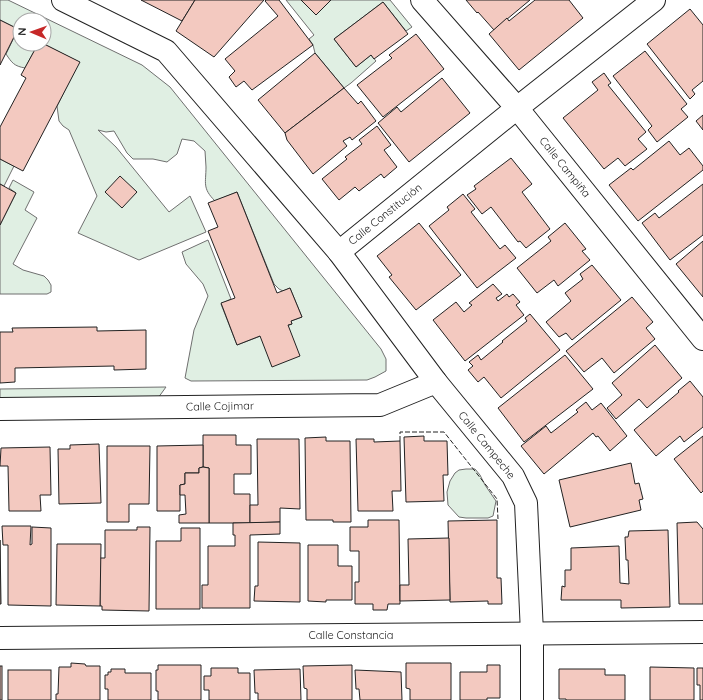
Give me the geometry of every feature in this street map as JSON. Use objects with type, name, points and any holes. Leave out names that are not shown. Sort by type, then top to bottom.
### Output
[{"type":"street","name":"Calle Constitución","points":[[63,0],[166,51],[339,252],[517,108],[654,0]]},
{"type":"street","name":"Calle Campiña","points":[[422,0],[517,108],[703,339]]},
{"type":"street","name":"Calle Campeche","points":[[339,252],[436,382],[514,476],[526,503],[532,633],[532,700]]},
{"type":"street","name":"Calle Cojimar","points":[[0,409],[380,405],[436,382]]},
{"type":"street","name":"Calle Constancia","points":[[0,638],[703,632]]},
{"type":"green space","points":[[0,0],[8,0],[33,12],[12,12],[12,26],[0,20]]},
{"type":"green space","points":[[286,0],[301,0],[316,15],[331,0],[390,0],[412,27],[406,31],[383,2],[334,39],[356,67],[371,55],[376,61],[344,88],[315,53],[313,45],[309,39],[314,35]]},
{"type":"green space","points":[[52,21],[142,65],[170,87],[381,349],[386,359],[386,371],[367,380],[191,381],[185,378],[194,330],[208,296],[203,284],[186,264],[182,252],[208,240],[231,299],[221,304],[237,345],[292,324],[291,321],[302,317],[290,288],[283,291],[274,284],[237,192],[215,201],[206,189],[205,151],[194,141],[182,139],[177,154],[167,162],[153,159],[133,159],[127,153],[114,131],[106,132],[98,130],[116,147],[169,212],[190,196],[206,232],[139,260],[78,233],[97,196],[69,130],[59,121],[57,106],[79,62],[52,48]]},
{"type":"green space","points":[[12,42],[12,52],[34,52],[25,68],[14,64],[6,54]]},
{"type":"green space","points":[[0,159],[14,166],[4,186],[0,184]]},
{"type":"green space","points":[[13,180],[34,192],[25,210],[37,218],[13,264],[23,270],[44,276],[51,285],[51,292],[47,294],[0,294],[0,225],[16,193],[9,188]]},
{"type":"green space","points":[[166,387],[158,398],[0,398],[0,389]]},
{"type":"green space","points":[[475,469],[496,501],[493,516],[488,518],[459,517],[448,505],[447,492],[450,481],[459,470]]},
{"type":"building","points":[[141,0],[195,0],[182,21]]},
{"type":"building","points":[[195,0],[264,0],[214,57],[176,31]]},
{"type":"building","points":[[279,0],[313,45],[252,90],[244,81],[236,87],[229,77],[235,71],[225,59],[278,16],[265,1]]},
{"type":"building","points":[[301,0],[331,0],[316,15]]},
{"type":"building","points":[[466,0],[530,0],[494,30]]},
{"type":"building","points":[[535,0],[569,0],[583,18],[519,70],[489,34],[507,18],[509,21]]},
{"type":"building","points":[[383,2],[408,34],[374,59],[371,55],[356,67],[334,39]]},
{"type":"building","points":[[690,9],[703,25],[703,81],[692,90],[695,94],[690,99],[647,44]]},
{"type":"building","points":[[0,20],[12,26],[12,41],[0,65]]},
{"type":"building","points":[[416,34],[444,69],[383,117],[357,85],[392,58],[389,55]]},
{"type":"building","points":[[52,48],[80,62],[23,171],[0,159],[0,127],[26,78],[21,75],[34,52],[52,52]]},
{"type":"building","points":[[645,51],[687,104],[681,109],[688,117],[657,142],[648,130],[652,126],[613,76]]},
{"type":"building","points":[[315,53],[344,88],[285,133],[258,100]]},
{"type":"building","points":[[604,73],[611,83],[608,85],[646,132],[638,139],[647,149],[625,166],[618,158],[604,169],[563,118],[598,90],[592,82]]},
{"type":"building","points":[[442,78],[470,113],[409,162],[378,123],[397,107],[401,112]]},
{"type":"building","points":[[344,88],[358,104],[361,101],[376,121],[352,140],[350,137],[343,141],[347,146],[313,174],[287,140],[285,133]]},
{"type":"building","points":[[703,115],[703,130],[696,121]]},
{"type":"building","points":[[377,126],[391,145],[384,150],[397,167],[384,178],[381,174],[359,191],[355,187],[339,200],[322,179],[347,159],[345,157],[362,144],[359,140]]},
{"type":"building","points":[[669,141],[680,155],[689,148],[703,166],[703,170],[638,221],[609,185],[631,168],[633,170]]},
{"type":"building","points":[[511,158],[532,184],[522,192],[550,229],[526,248],[520,241],[518,242],[491,207],[482,214],[467,195],[476,189],[474,186]]},
{"type":"building","points":[[120,176],[137,192],[122,208],[105,192]]},
{"type":"building","points":[[0,184],[16,193],[0,225]]},
{"type":"building","points":[[703,184],[703,235],[670,260],[642,223],[655,213],[659,218]]},
{"type":"building","points":[[237,192],[277,293],[290,288],[302,317],[291,321],[292,324],[288,325],[300,356],[272,367],[260,336],[237,345],[221,303],[235,298],[208,231],[218,227],[208,203]]},
{"type":"building","points":[[463,194],[475,209],[471,212],[500,249],[505,245],[516,258],[477,288],[429,226],[449,210],[447,207]]},
{"type":"building","points":[[419,223],[461,275],[416,310],[389,277],[392,275],[377,256]]},
{"type":"building","points":[[565,223],[586,249],[582,251],[590,260],[558,286],[554,280],[537,293],[517,268],[551,241],[548,237]]},
{"type":"building","points":[[703,241],[703,297],[676,264]]},
{"type":"building","points":[[592,265],[621,300],[572,340],[566,333],[559,337],[546,322],[571,301],[565,293],[583,279],[580,274]]},
{"type":"building","points":[[493,284],[502,294],[496,298],[498,301],[507,294],[509,297],[513,294],[520,302],[516,305],[524,315],[465,361],[433,320],[456,302],[464,312],[472,305],[469,303]]},
{"type":"building","points":[[632,297],[653,322],[646,328],[655,339],[614,373],[602,358],[584,372],[566,351]]},
{"type":"building","points":[[530,314],[560,350],[501,398],[484,377],[478,382],[468,370],[473,366],[469,362],[478,355],[481,360],[527,321],[525,318]]},
{"type":"building","points":[[97,327],[97,331],[146,330],[146,369],[114,370],[114,366],[15,368],[15,382],[0,383],[0,332],[13,332],[12,328]]},
{"type":"building","points":[[655,345],[682,378],[647,408],[639,399],[616,419],[607,408],[622,395],[612,383]]},
{"type":"building","points":[[565,355],[593,389],[524,442],[498,408]]},
{"type":"building","points":[[690,381],[703,397],[703,427],[684,442],[680,436],[656,456],[634,430]]},
{"type":"building","points":[[586,402],[592,410],[601,403],[627,436],[610,451],[598,436],[596,437],[593,433],[544,474],[521,446],[546,426],[551,433],[578,412],[576,410]]},
{"type":"building","points":[[203,435],[236,435],[236,445],[251,445],[251,474],[234,474],[234,494],[250,494],[250,523],[209,523],[209,468],[203,467]]},
{"type":"building","points":[[424,436],[424,441],[447,441],[448,475],[443,475],[444,501],[406,502],[404,437]]},
{"type":"building","points":[[703,436],[703,491],[701,493],[674,459]]},
{"type":"building","points":[[326,437],[326,441],[350,441],[351,522],[306,520],[305,438]]},
{"type":"building","points":[[257,439],[299,439],[300,509],[280,508],[280,522],[250,523],[250,505],[258,505]]},
{"type":"building","points":[[356,439],[374,439],[374,442],[400,441],[401,491],[392,491],[393,511],[358,511]]},
{"type":"building","points":[[99,444],[101,503],[59,504],[58,449],[70,449],[70,445]]},
{"type":"building","points":[[203,445],[203,467],[199,468],[199,473],[185,473],[185,484],[180,485],[180,511],[157,511],[157,446]]},
{"type":"building","points":[[107,446],[150,446],[149,504],[129,504],[129,522],[107,522]]},
{"type":"building","points":[[50,447],[51,495],[40,495],[41,511],[9,511],[8,466],[0,466],[1,448]]},
{"type":"building","points":[[631,463],[635,484],[639,483],[643,499],[639,500],[641,510],[570,527],[559,480]]},
{"type":"building","points":[[199,468],[209,468],[209,523],[179,523],[179,515],[186,514],[185,495],[180,495],[180,485],[185,484],[185,473],[199,473]]},
{"type":"building","points":[[368,520],[399,520],[400,604],[388,604],[387,610],[373,610],[373,604],[355,604],[355,582],[359,582],[359,551],[350,551],[350,527],[368,527]]},
{"type":"building","points":[[497,520],[497,578],[501,578],[502,604],[488,604],[488,601],[450,602],[448,521]]},
{"type":"building","points":[[280,522],[280,534],[250,535],[250,608],[202,608],[202,585],[208,585],[208,546],[235,546],[233,523]]},
{"type":"building","points":[[697,522],[703,529],[703,604],[679,604],[677,523]]},
{"type":"building","points":[[2,526],[31,526],[30,545],[32,544],[32,527],[51,528],[51,606],[8,605],[8,545],[3,545]]},
{"type":"building","points":[[137,527],[150,527],[149,611],[102,610],[102,606],[100,606],[100,558],[105,558],[105,530],[137,530]]},
{"type":"building","points":[[181,528],[200,528],[200,609],[156,609],[156,541],[181,541]]},
{"type":"building","points":[[668,530],[670,607],[621,608],[621,600],[561,600],[562,586],[565,587],[565,570],[571,570],[571,548],[619,546],[620,583],[629,584],[625,537],[628,537],[629,531]]},
{"type":"building","points":[[449,538],[450,600],[400,601],[400,585],[409,585],[408,539]]},
{"type":"building","points":[[0,540],[1,604],[0,604]]},
{"type":"building","points":[[258,542],[300,543],[300,602],[254,601],[255,586],[258,586]]},
{"type":"building","points":[[57,544],[101,544],[100,606],[56,605]]},
{"type":"building","points":[[308,545],[338,545],[338,566],[352,566],[352,600],[326,600],[326,602],[308,601]]},
{"type":"building","points":[[71,663],[85,664],[86,666],[100,666],[100,700],[56,700],[56,694],[58,694],[59,667],[71,667]]},
{"type":"building","points":[[406,663],[451,663],[451,700],[410,700],[410,689],[406,688]]},
{"type":"building","points":[[158,665],[201,665],[201,700],[158,700],[158,691],[156,691],[156,670],[158,670]]},
{"type":"building","points":[[352,665],[352,700],[307,700],[307,689],[304,688],[303,666]]},
{"type":"building","points":[[487,665],[500,665],[500,698],[487,698],[487,700],[460,700],[460,672],[487,672]]},
{"type":"building","points":[[0,666],[2,666],[2,700],[0,700]]},
{"type":"building","points":[[650,667],[694,668],[694,700],[650,700]]},
{"type":"building","points":[[211,668],[238,668],[238,673],[250,673],[250,700],[209,700],[209,690],[204,690],[204,676],[211,676]]},
{"type":"building","points":[[697,668],[703,668],[703,700],[700,700],[700,685],[697,685]]},
{"type":"building","points":[[111,669],[125,669],[125,673],[151,673],[151,700],[108,700],[108,689],[105,689],[105,675],[108,675],[108,672],[111,672]]},
{"type":"building","points":[[300,669],[301,700],[258,700],[258,693],[255,693],[254,670]]},
{"type":"building","points":[[559,669],[605,669],[605,675],[625,675],[625,700],[559,699]]},
{"type":"building","points":[[8,670],[51,670],[51,700],[8,700]]},
{"type":"building","points":[[355,670],[401,672],[402,700],[360,700],[359,689],[356,689]]},
{"type":"fence","points":[[400,441],[400,432],[444,432],[497,499],[498,519]]}]
